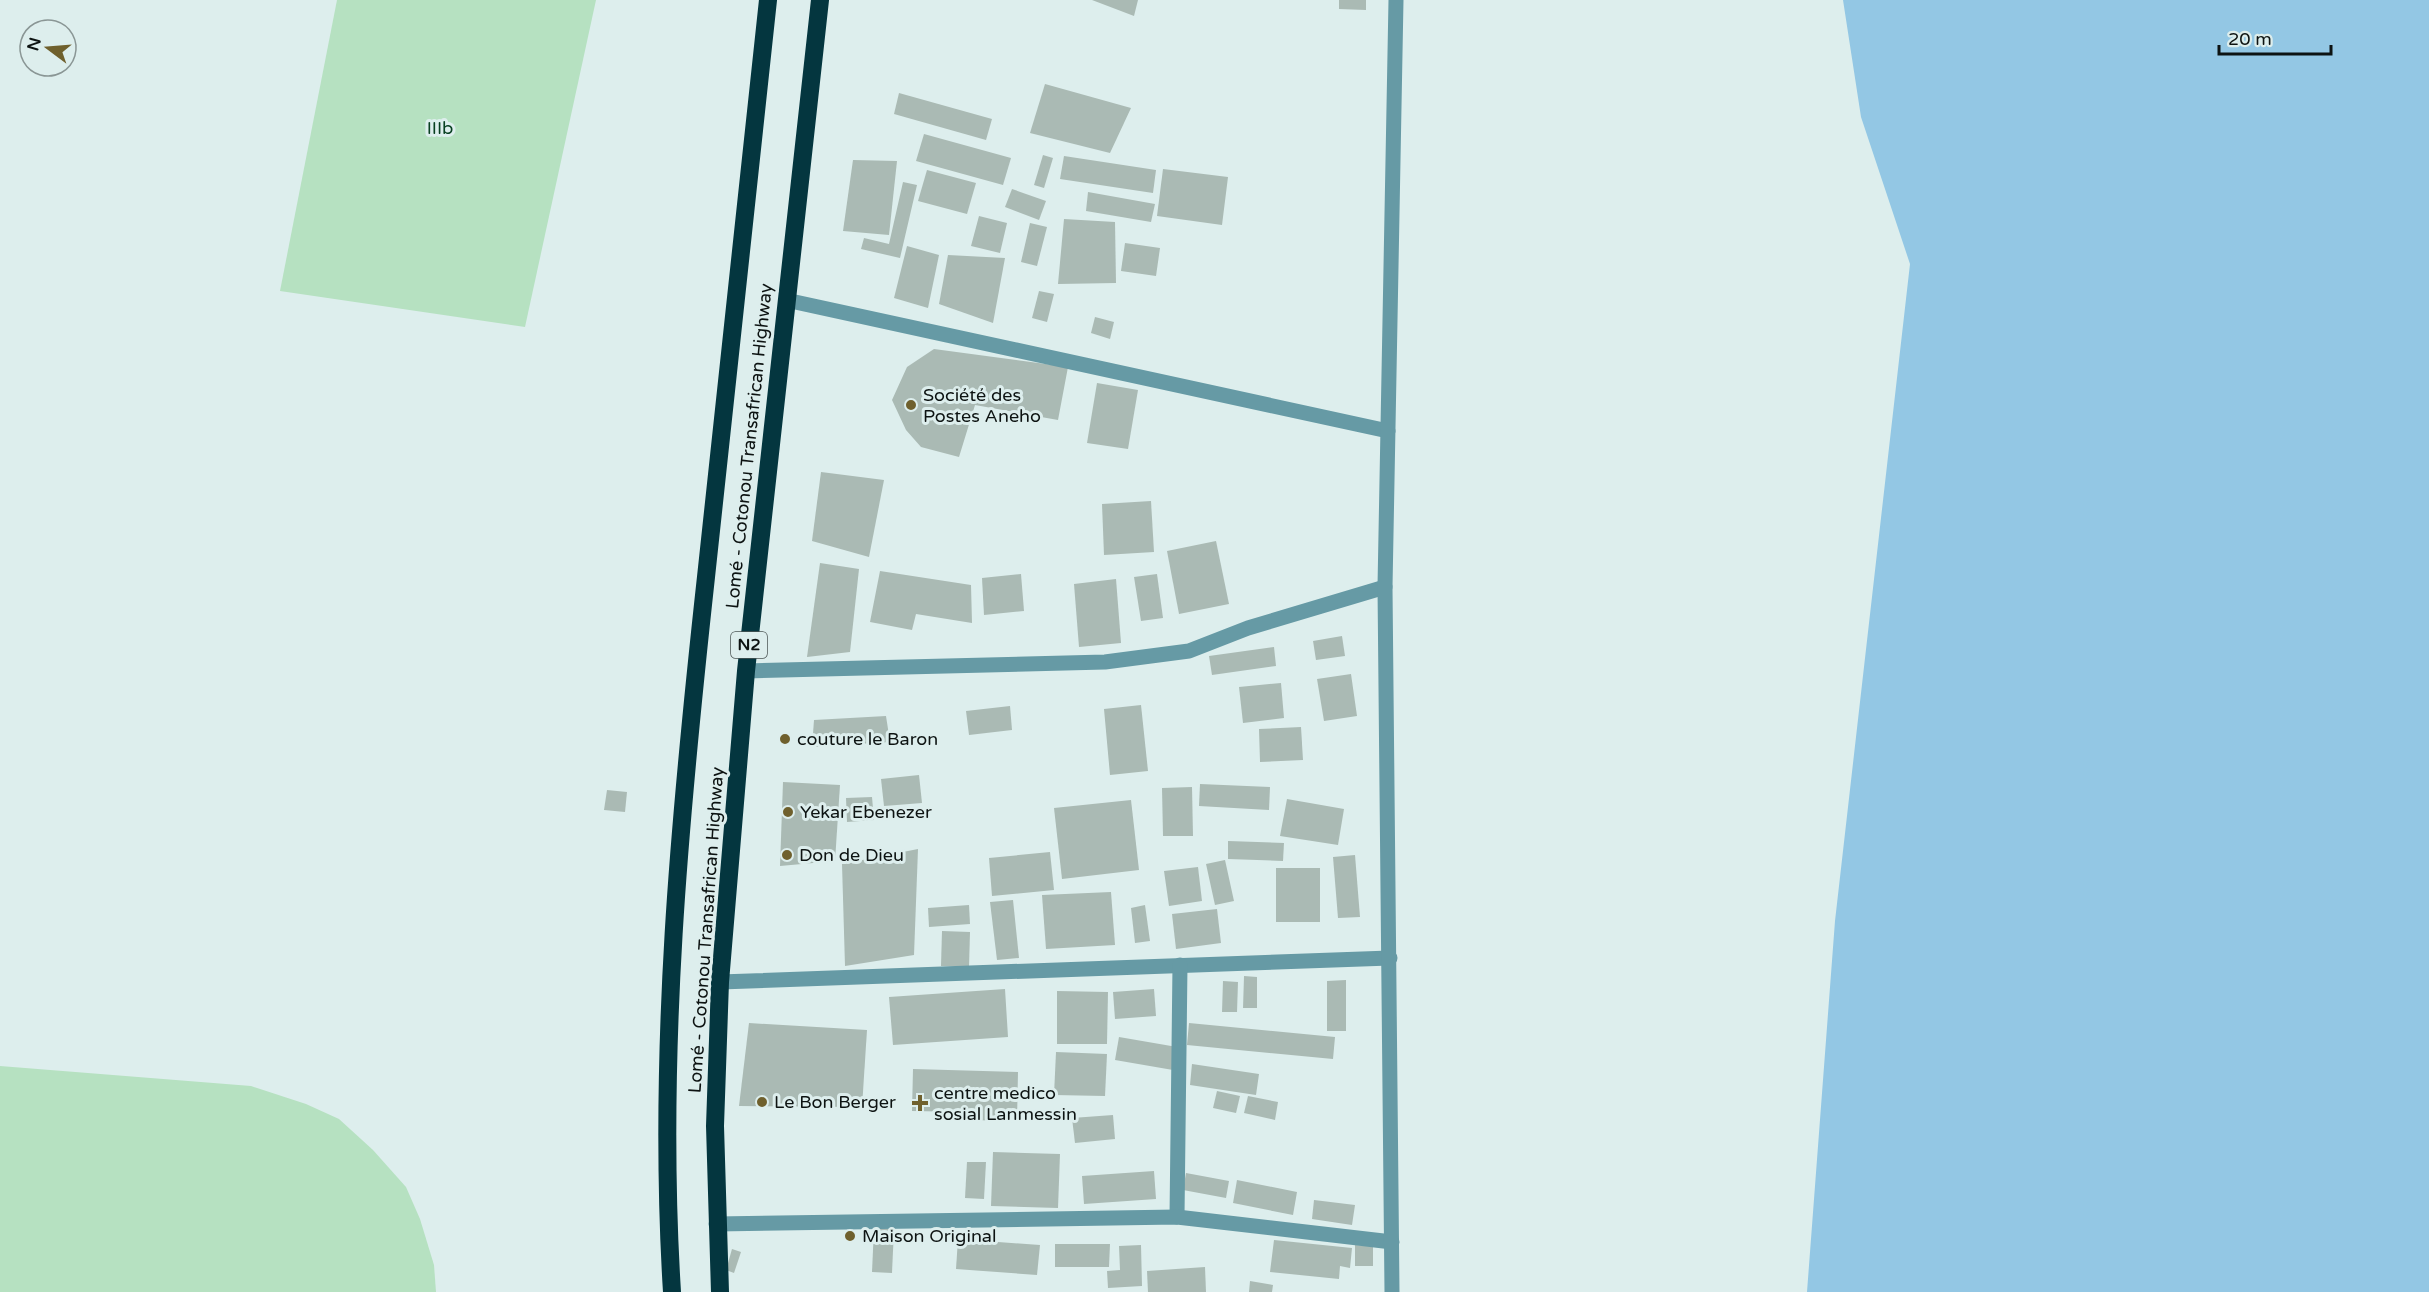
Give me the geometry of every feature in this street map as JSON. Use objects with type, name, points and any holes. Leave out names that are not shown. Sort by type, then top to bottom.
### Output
[{"type":"highway","name":"Lomé - Cotonou Transafrican Highway","points":[[672,1292],[668,1155],[673,921],[693,694],[768,0]]},
{"type":"highway","name":"Lomé - Cotonou Transafrican Highway","points":[[720,1292],[716,1224],[715,1078],[720,982],[746,671],[820,0]]},
{"type":"street","points":[[1392,1292],[1385,587],[1396,0]]},
{"type":"street","points":[[786,300],[1388,431]]},
{"type":"street","points":[[746,671],[1106,662],[1189,651],[1248,628],[1385,587]]},
{"type":"street","points":[[720,982],[1390,957]]},
{"type":"street","points":[[1177,1217],[1180,965]]},
{"type":"street","points":[[716,1224],[1177,1217],[1392,1242]]},
{"type":"green space","name":"IIIb","points":[[337,0],[596,0],[525,327],[280,291]]},
{"type":"green space","points":[[0,1066],[251,1086],[306,1104],[339,1119],[373,1150],[406,1187],[420,1219],[434,1265],[436,1292],[0,1292]]},
{"type":"water","points":[[1843,0],[2429,0],[2429,1292],[1807,1292],[1835,921],[1910,264],[1861,117]]},
{"type":"building","points":[[1092,0],[1138,0],[1134,16]]},
{"type":"building","points":[[1339,0],[1366,0],[1366,10],[1339,9]]},
{"type":"building","points":[[1045,84],[1131,108],[1110,153],[1030,133]]},
{"type":"building","points":[[899,93],[992,119],[986,140],[894,114]]},
{"type":"building","points":[[924,134],[1011,158],[1003,185],[916,161]]},
{"type":"building","points":[[1043,155],[1053,158],[1044,188],[1034,185]]},
{"type":"building","points":[[1064,156],[1156,170],[1153,193],[1060,179]]},
{"type":"building","points":[[853,160],[897,161],[889,235],[843,231]]},
{"type":"building","points":[[1163,169],[1228,177],[1222,225],[1157,216]]},
{"type":"building","points":[[927,170],[976,183],[967,214],[918,201]]},
{"type":"building","points":[[903,182],[917,185],[900,258],[861,249],[864,238],[889,244]]},
{"type":"building","points":[[1012,189],[1046,201],[1039,220],[1005,207]]},
{"type":"building","points":[[1088,192],[1155,204],[1151,222],[1086,211]]},
{"type":"building","points":[[979,216],[1007,223],[1000,253],[971,246]]},
{"type":"building","points":[[1064,219],[1115,222],[1116,283],[1058,284]]},
{"type":"building","points":[[1030,223],[1047,227],[1037,266],[1021,262]]},
{"type":"building","points":[[1125,243],[1160,248],[1156,276],[1121,271]]},
{"type":"building","points":[[907,246],[939,255],[928,308],[894,298]]},
{"type":"building","points":[[948,255],[1005,258],[993,323],[939,304]]},
{"type":"building","points":[[1039,291],[1054,294],[1047,322],[1032,318]]},
{"type":"building","points":[[1095,317],[1114,322],[1110,339],[1091,333]]},
{"type":"building","points":[[934,349],[1068,367],[1058,420],[975,405],[959,457],[921,447],[906,430],[892,400],[907,367]]},
{"type":"building","points":[[1097,383],[1138,390],[1128,449],[1087,443]]},
{"type":"building","points":[[821,472],[884,480],[869,557],[812,541]]},
{"type":"building","points":[[1151,501],[1154,552],[1104,555],[1102,504]]},
{"type":"building","points":[[1216,541],[1229,604],[1179,614],[1167,551]]},
{"type":"building","points":[[820,563],[859,569],[850,652],[807,657]]},
{"type":"building","points":[[880,571],[971,585],[972,623],[916,614],[912,630],[870,622]]},
{"type":"building","points":[[1021,574],[1024,611],[984,615],[982,578]]},
{"type":"building","points":[[1157,574],[1163,618],[1141,621],[1134,577]]},
{"type":"building","points":[[1116,579],[1121,643],[1079,647],[1074,584]]},
{"type":"building","points":[[1342,636],[1345,656],[1316,660],[1313,641]]},
{"type":"building","points":[[1274,647],[1276,666],[1212,675],[1209,656]]},
{"type":"building","points":[[1351,674],[1357,716],[1324,721],[1317,679]]},
{"type":"building","points":[[1281,683],[1284,718],[1243,723],[1239,687]]},
{"type":"building","points":[[1141,705],[1148,771],[1110,775],[1104,709]]},
{"type":"building","points":[[1010,706],[1012,730],[969,735],[966,711]]},
{"type":"building","points":[[886,716],[890,742],[812,747],[814,720]]},
{"type":"building","points":[[1301,727],[1303,760],[1260,762],[1259,729]]},
{"type":"building","points":[[919,775],[922,803],[884,806],[881,779]]},
{"type":"building","points":[[783,782],[840,785],[835,861],[780,866]]},
{"type":"building","points":[[1200,784],[1270,787],[1269,810],[1199,806]]},
{"type":"building","points":[[1192,787],[1193,836],[1163,836],[1162,788]]},
{"type":"building","points":[[607,790],[627,792],[625,812],[604,810]]},
{"type":"building","points":[[872,797],[874,820],[847,822],[846,798]]},
{"type":"building","points":[[1287,799],[1344,809],[1338,845],[1280,836]]},
{"type":"building","points":[[1131,800],[1139,870],[1062,879],[1054,808]]},
{"type":"building","points":[[1228,841],[1284,843],[1283,861],[1228,859]]},
{"type":"building","points":[[918,849],[914,955],[845,966],[842,864]]},
{"type":"building","points":[[1050,852],[1054,890],[992,896],[989,858]]},
{"type":"building","points":[[1355,855],[1360,917],[1338,918],[1333,857]]},
{"type":"building","points":[[1225,860],[1234,901],[1215,905],[1206,864]]},
{"type":"building","points":[[1198,867],[1202,901],[1169,906],[1164,871]]},
{"type":"building","points":[[1276,868],[1320,868],[1320,922],[1276,922]]},
{"type":"building","points":[[1111,892],[1115,945],[1046,949],[1042,895]]},
{"type":"building","points":[[1013,900],[1019,958],[997,960],[990,902]]},
{"type":"building","points":[[969,905],[970,924],[929,927],[928,908]]},
{"type":"building","points":[[1145,905],[1150,941],[1135,943],[1131,908]]},
{"type":"building","points":[[1217,909],[1221,943],[1176,949],[1172,914]]},
{"type":"building","points":[[942,931],[970,932],[969,967],[941,966]]},
{"type":"building","points":[[1244,976],[1257,977],[1257,1008],[1243,1008]]},
{"type":"building","points":[[1346,980],[1346,1031],[1327,1031],[1327,981]]},
{"type":"building","points":[[1223,981],[1238,982],[1237,1012],[1222,1012]]},
{"type":"building","points":[[1005,989],[1008,1037],[893,1045],[889,997]]},
{"type":"building","points":[[1154,989],[1156,1016],[1115,1019],[1113,992]]},
{"type":"building","points":[[1057,991],[1108,992],[1107,1044],[1057,1044]]},
{"type":"building","points":[[749,1023],[867,1030],[862,1107],[739,1106]]},
{"type":"building","points":[[1189,1023],[1335,1037],[1333,1059],[1187,1045]]},
{"type":"building","points":[[1119,1037],[1177,1047],[1173,1070],[1115,1060]]},
{"type":"building","points":[[1056,1052],[1107,1054],[1105,1096],[1054,1095]]},
{"type":"building","points":[[1192,1064],[1259,1074],[1256,1095],[1190,1085]]},
{"type":"building","points":[[913,1069],[1018,1072],[1017,1121],[968,1120],[968,1112],[912,1111]]},
{"type":"building","points":[[1217,1091],[1240,1096],[1236,1113],[1213,1108]]},
{"type":"building","points":[[1248,1096],[1278,1102],[1275,1120],[1244,1113]]},
{"type":"building","points":[[1113,1115],[1115,1139],[1075,1143],[1072,1118]]},
{"type":"building","points":[[993,1152],[1060,1154],[1058,1208],[991,1206]]},
{"type":"building","points":[[967,1162],[986,1162],[984,1199],[965,1198]]},
{"type":"building","points":[[1154,1171],[1156,1199],[1084,1204],[1082,1176]]},
{"type":"building","points":[[1186,1173],[1229,1181],[1226,1198],[1183,1190]]},
{"type":"building","points":[[1237,1180],[1297,1192],[1293,1215],[1233,1203]]},
{"type":"building","points":[[1314,1200],[1355,1205],[1352,1225],[1312,1219]]},
{"type":"building","points":[[874,1228],[894,1229],[892,1273],[872,1272]]},
{"type":"building","points":[[958,1239],[1040,1245],[1037,1275],[956,1269]]},
{"type":"building","points":[[1274,1240],[1352,1248],[1350,1268],[1340,1266],[1339,1279],[1270,1272]]},
{"type":"building","points":[[1055,1244],[1110,1244],[1109,1267],[1055,1267]]},
{"type":"building","points":[[1141,1245],[1142,1286],[1108,1288],[1107,1271],[1120,1270],[1119,1246]]},
{"type":"building","points":[[1355,1245],[1373,1246],[1373,1266],[1355,1266]]},
{"type":"building","points":[[732,1249],[741,1252],[734,1273],[726,1270]]},
{"type":"building","points":[[1205,1267],[1206,1292],[1148,1292],[1147,1271]]},
{"type":"building","points":[[1250,1281],[1273,1285],[1272,1292],[1249,1292]]},
{"type":"place","name":"Société des Postes Aneho","points":[[911,405]]},
{"type":"place","name":"couture le Baron","points":[[785,739]]},
{"type":"place","name":"Yekar Ebenezer","points":[[788,812]]},
{"type":"place","name":"Don de Dieu","points":[[787,855]]},
{"type":"place","name":"Le Bon Berger","points":[[762,1102]]},
{"type":"place","name":"centre medico sosial Lanmessin","points":[[920,1103]]},
{"type":"place","name":"Maison Original","points":[[850,1236]]}]
